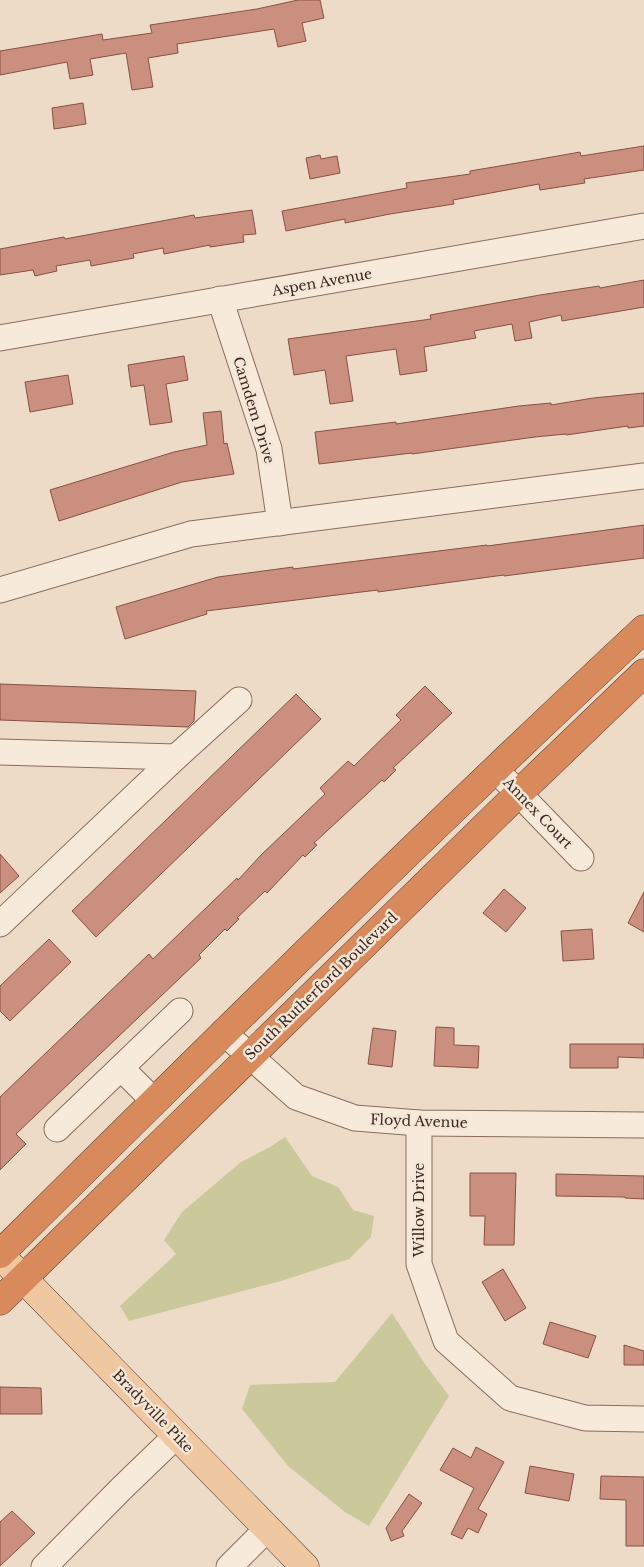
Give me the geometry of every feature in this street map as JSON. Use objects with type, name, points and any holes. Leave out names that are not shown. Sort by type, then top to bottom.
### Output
[{"type":"highway","points":[[0,1254],[223,1032],[495,769],[644,629]]},
{"type":"highway","name":"South Rutherford Boulevard","points":[[0,1301],[249,1056],[644,673]]},
{"type":"main road","name":"Bradyville Pike","points":[[0,1254],[306,1567]]},
{"type":"street","name":"Aspen Avenue","points":[[0,338],[644,226]]},
{"type":"street","name":"Camdem Drive","points":[[220,299],[269,449],[280,523]]},
{"type":"street","points":[[0,590],[191,534],[644,476]]},
{"type":"street","points":[[0,924],[239,700]]},
{"type":"street","points":[[0,752],[176,757]]},
{"type":"street","name":"Annex Court","points":[[495,769],[581,858]]},
{"type":"street","points":[[57,1129],[180,1011]]},
{"type":"street","name":"Floyd Avenue","points":[[223,1032],[296,1097],[355,1118],[418,1123],[644,1125]]},
{"type":"street","points":[[121,1068],[154,1101]]},
{"type":"street","name":"Willow Drive","points":[[418,1123],[418,1264],[446,1341],[510,1398],[585,1418],[644,1418]]},
{"type":"street","points":[[44,1567],[177,1435]]},
{"type":"street","points":[[229,1567],[268,1528]]},
{"type":"shaded area","points":[[285,1137],[312,1176],[338,1187],[353,1210],[374,1216],[371,1237],[349,1259],[281,1281],[129,1321],[120,1306],[176,1254],[164,1240],[182,1212],[241,1162]]},
{"type":"shaded area","points":[[392,1313],[425,1364],[449,1396],[369,1526],[345,1512],[288,1466],[242,1409],[250,1385],[335,1382]]},
{"type":"building","points":[[298,0],[320,0],[324,18],[302,23],[306,41],[278,47],[274,29],[177,44],[178,53],[148,58],[153,87],[132,90],[126,53],[90,59],[93,75],[70,79],[67,62],[0,75],[0,51],[102,34],[103,40],[152,33],[150,25],[257,9]]},
{"type":"building","points":[[83,103],[86,124],[54,129],[52,108]]},
{"type":"building","points":[[644,146],[644,170],[584,179],[585,183],[540,190],[539,184],[453,200],[454,204],[345,223],[345,219],[286,231],[282,211],[407,188],[406,183],[470,174],[470,171],[580,152],[581,156]]},
{"type":"building","points":[[320,155],[321,159],[337,156],[340,173],[310,179],[306,158]]},
{"type":"building","points":[[252,210],[256,234],[243,235],[244,242],[210,247],[210,245],[164,254],[163,248],[133,254],[134,258],[91,266],[90,260],[56,266],[57,271],[35,276],[33,270],[0,275],[0,249],[194,215],[195,218]]},
{"type":"building","points":[[644,280],[644,307],[562,321],[561,315],[529,322],[532,338],[515,341],[512,324],[474,331],[476,338],[424,347],[427,371],[400,375],[396,349],[346,356],[353,401],[330,404],[325,370],[294,375],[288,339],[431,319],[430,315],[540,295],[599,286],[600,288]]},
{"type":"building","points":[[184,356],[188,380],[166,384],[172,422],[150,425],[144,385],[131,387],[128,365]]},
{"type":"building","points":[[68,375],[73,404],[30,412],[25,382]]},
{"type":"building","points":[[644,393],[644,426],[628,428],[628,426],[319,464],[315,432],[396,422],[396,424],[519,406],[551,403],[551,405],[593,398]]},
{"type":"building","points":[[221,411],[224,444],[227,443],[234,474],[182,482],[59,521],[50,490],[174,452],[207,445],[203,413]]},
{"type":"building","points":[[644,525],[644,558],[378,592],[378,590],[206,611],[207,614],[125,639],[116,607],[218,577],[487,546]]},
{"type":"building","points":[[0,684],[196,691],[194,721],[188,727],[0,720]]},
{"type":"building","points":[[425,686],[452,713],[393,768],[396,770],[384,782],[382,780],[314,843],[317,845],[305,857],[303,855],[267,893],[265,891],[237,918],[239,919],[227,931],[225,929],[199,955],[201,958],[16,1134],[26,1144],[0,1170],[0,1097],[149,954],[153,959],[237,878],[238,880],[261,855],[325,794],[320,788],[348,761],[354,766],[401,720],[396,715]]},
{"type":"building","points":[[296,694],[321,719],[96,937],[72,911]]},
{"type":"building","points":[[0,854],[19,876],[0,893]]},
{"type":"building","points":[[504,889],[526,908],[506,932],[483,913]]},
{"type":"building","points":[[644,892],[644,932],[628,923]]},
{"type":"building","points":[[592,929],[594,959],[563,961],[561,931]]},
{"type":"building","points":[[49,939],[71,962],[10,1021],[0,1011],[0,986]]},
{"type":"building","points":[[436,1027],[454,1028],[454,1045],[479,1046],[478,1068],[434,1066]]},
{"type":"building","points":[[373,1028],[396,1031],[392,1067],[368,1064]]},
{"type":"building","points":[[570,1044],[644,1044],[644,1058],[618,1057],[618,1068],[570,1068]]},
{"type":"building","points":[[470,1173],[516,1173],[514,1245],[484,1245],[485,1216],[470,1216]]},
{"type":"building","points":[[556,1174],[644,1176],[644,1199],[556,1196]]},
{"type":"building","points":[[503,1269],[526,1308],[505,1321],[482,1282]]},
{"type":"building","points":[[550,1322],[596,1336],[588,1358],[543,1344]]},
{"type":"building","points":[[624,1345],[644,1351],[644,1365],[624,1365]]},
{"type":"building","points":[[0,1387],[41,1388],[42,1414],[0,1414]]},
{"type":"building","points":[[476,1447],[504,1462],[478,1509],[487,1514],[478,1533],[468,1528],[462,1539],[451,1534],[474,1488],[440,1470],[453,1448],[471,1458]]},
{"type":"building","points":[[530,1466],[574,1474],[569,1501],[525,1493]]},
{"type":"building","points":[[601,1476],[644,1477],[644,1546],[626,1546],[626,1500],[600,1499]]},
{"type":"building","points":[[409,1494],[422,1503],[402,1531],[404,1536],[391,1541],[386,1528]]},
{"type":"building","points":[[12,1511],[35,1533],[0,1566],[0,1522]]}]
